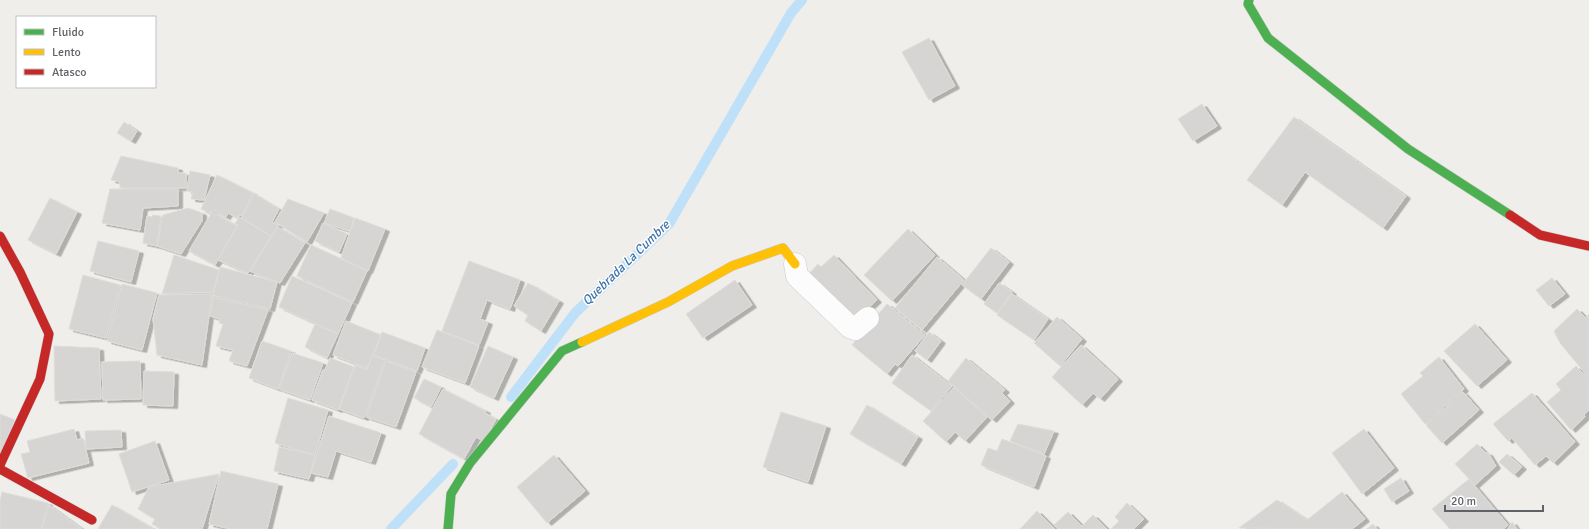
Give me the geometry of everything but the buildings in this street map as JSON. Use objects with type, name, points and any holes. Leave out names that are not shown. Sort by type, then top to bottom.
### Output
[{"type":"street","points":[[1249,0],[1248,4],[1268,38],[1408,149],[1540,235],[1589,246]]},
{"type":"street","points":[[0,236],[20,272],[49,334],[40,379],[0,465]]},
{"type":"street","points":[[448,529],[451,494],[470,463],[562,351],[668,302],[732,266],[782,248],[795,264],[797,276],[850,327],[855,329],[868,318]]},
{"type":"street","points":[[0,469],[92,520]]},
{"type":"waterway","name":"Quebrada La Cumbre","points":[[511,397],[575,313],[669,224],[791,13],[802,0]]},
{"type":"waterway","name":"Quebrada La Cumbre","points":[[391,529],[453,464]]},
{"type":"traffic: fast","points":[[1249,0],[1248,4],[1268,38],[1408,149],[1510,215]]},
{"type":"traffic: fast","points":[[448,529],[451,494],[470,463],[562,351],[582,342]]},
{"type":"traffic: slow","points":[[582,342],[668,302],[732,266],[783,248],[795,264]]},
{"type":"traffic: jam","points":[[1510,215],[1540,235],[1589,246]]},
{"type":"traffic: jam","points":[[0,236],[20,272],[49,334],[40,379],[0,465]]},
{"type":"traffic: jam","points":[[0,469],[92,520]]}]
